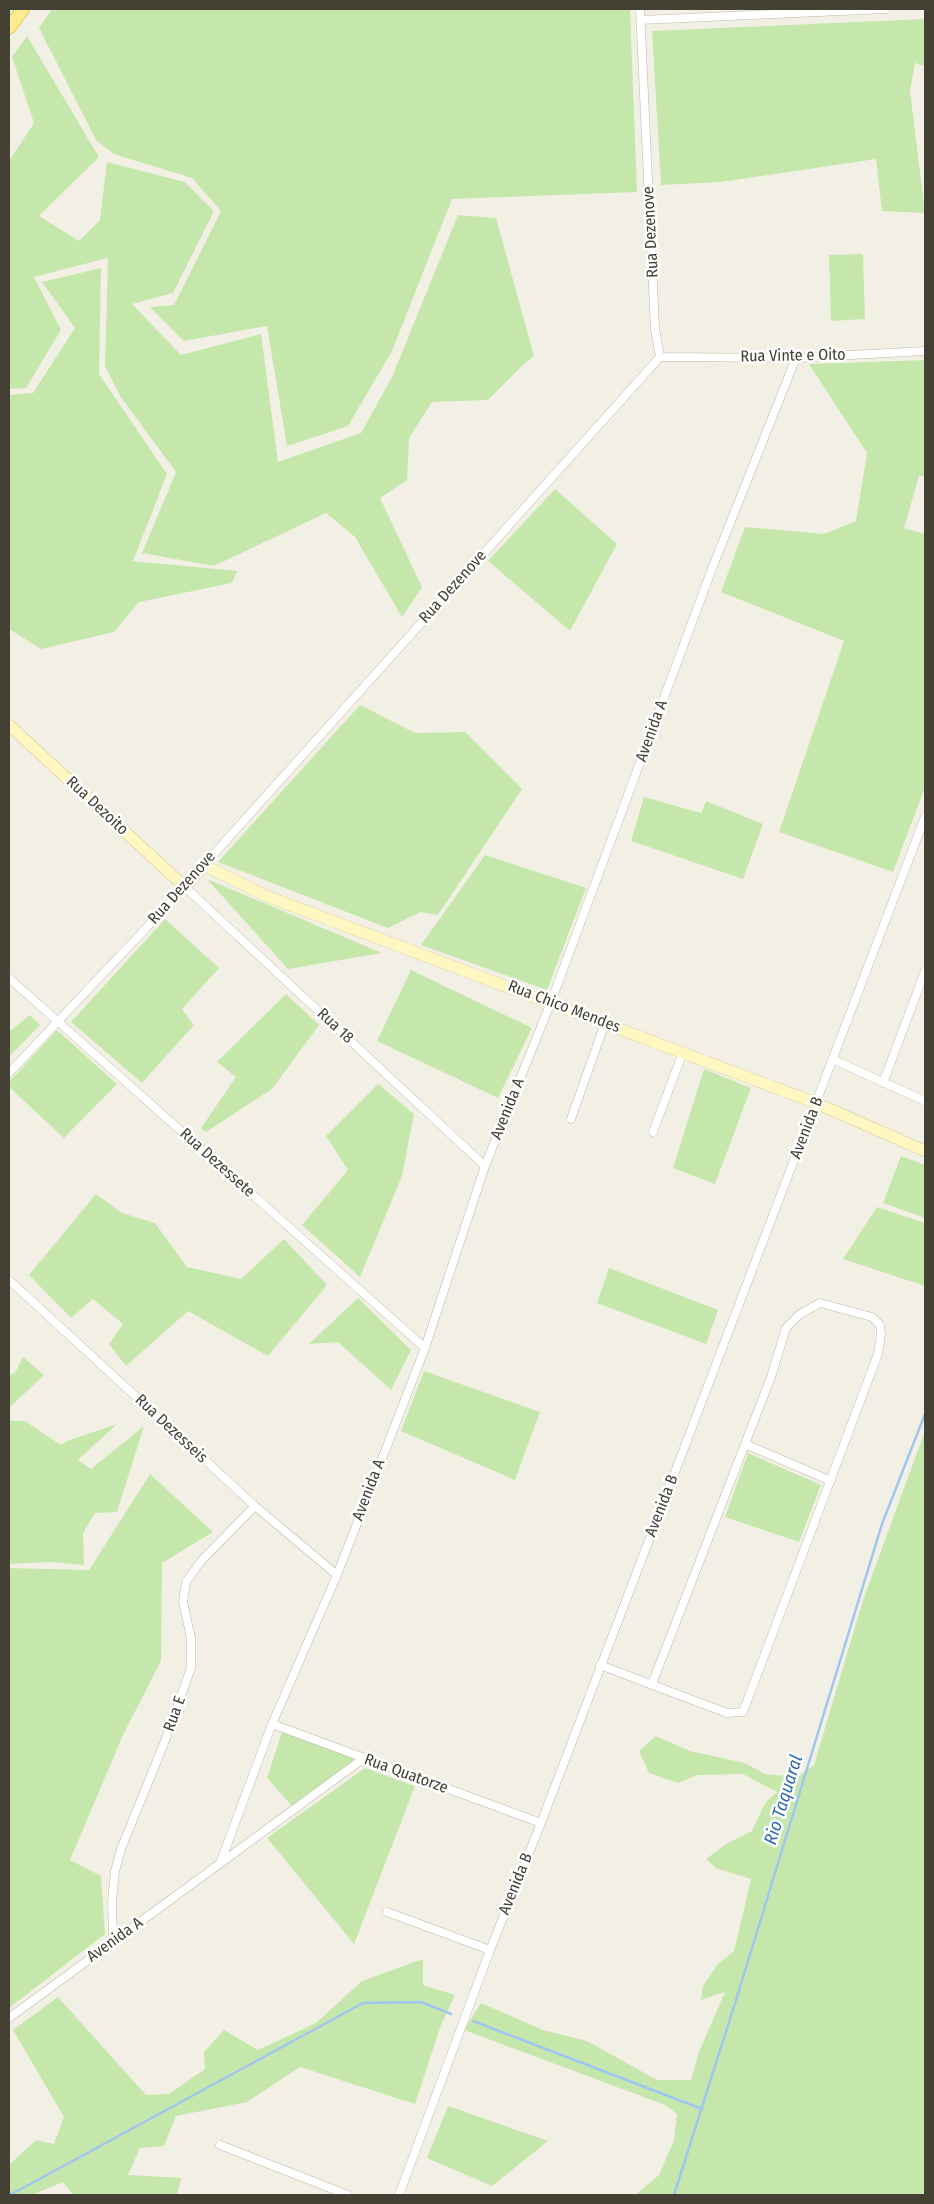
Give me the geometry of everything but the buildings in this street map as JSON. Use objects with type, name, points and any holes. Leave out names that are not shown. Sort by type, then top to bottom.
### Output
[{"type":"main road","points":[[9,28],[23,9]]},
{"type":"main road","name":"Rua Dezoito","points":[[9,725],[185,887]]},
{"type":"main road","name":"Rua Dezenove","points":[[185,887],[204,865]]},
{"type":"main road","name":"Rua Chico Mendes","points":[[204,865],[266,896],[816,1103],[925,1151]]},
{"type":"street","name":"Rua Dezenove","points":[[204,865],[660,357],[655,328],[640,9]]},
{"type":"street","points":[[641,20],[886,9]]},
{"type":"street","name":"Rua Vinte e Oito","points":[[660,357],[796,358],[925,351]]},
{"type":"street","name":"Avenida A","points":[[221,1861],[272,1724],[337,1574],[425,1348],[485,1166],[551,1002],[713,566],[796,358]]},
{"type":"street","name":"Avenida B","points":[[399,2195],[490,1950],[541,1823],[600,1665],[834,1060],[925,817]]},
{"type":"street","points":[[916,840],[925,844]]},
{"type":"street","name":"Rua Dezenove","points":[[9,1073],[185,887]]},
{"type":"street","name":"Rua 18","points":[[185,887],[485,1166]]},
{"type":"street","points":[[883,1083],[925,971]]},
{"type":"street","name":"Rua Dezessete","points":[[9,978],[425,1348]]},
{"type":"street","points":[[571,1119],[605,1023]]},
{"type":"street","points":[[653,1132],[683,1052]]},
{"type":"street","points":[[834,1060],[925,1101]]},
{"type":"street","name":"Rua Dezesseis","points":[[9,1280],[255,1506],[337,1574]]},
{"type":"street","points":[[600,1665],[727,1713],[743,1712],[831,1481],[881,1342],[880,1325],[872,1317],[820,1303],[800,1314],[786,1328],[771,1377],[652,1684]]},
{"type":"street","points":[[745,1444],[831,1481]]},
{"type":"street","name":"Rua E","points":[[113,1942],[112,1901],[115,1871],[121,1849],[165,1741],[191,1668],[191,1638],[183,1602],[186,1582],[201,1561],[255,1506]]},
{"type":"street","name":"Rua Quatorze","points":[[272,1724],[541,1823]]},
{"type":"street","name":"Avenida A","points":[[9,2018],[364,1758]]},
{"type":"street","points":[[388,1912],[490,1950]]},
{"type":"street","points":[[220,2145],[348,2195]]},
{"type":"green space","points":[[52,9],[630,9],[637,192],[452,199],[392,351],[348,426],[287,446],[267,326],[184,341],[150,307],[174,305],[221,211],[192,178],[114,154],[96,140],[39,28]]},
{"type":"green space","points":[[925,19],[925,66],[915,63],[910,91],[925,213],[882,211],[876,159],[721,182],[661,185],[652,31]]},
{"type":"green space","points":[[27,36],[99,157],[39,216],[79,241],[100,220],[107,162],[185,182],[214,211],[173,293],[132,304],[181,355],[261,334],[278,462],[361,433],[392,377],[458,215],[496,218],[534,356],[488,400],[432,402],[409,438],[407,480],[380,498],[422,587],[402,617],[355,537],[326,513],[214,566],[142,553],[176,472],[120,396],[105,366],[108,258],[34,277],[61,330],[26,388],[9,389],[9,161],[34,123],[12,57]]},
{"type":"green space","points":[[863,254],[865,319],[831,321],[829,255]]},
{"type":"green space","points":[[101,268],[99,374],[167,474],[133,561],[237,571],[232,583],[139,602],[114,632],[41,649],[9,629],[9,395],[33,393],[75,328],[42,282]]},
{"type":"green space","points":[[925,360],[925,477],[919,476],[904,528],[925,534],[925,787],[893,872],[779,832],[844,641],[721,592],[745,527],[824,534],[856,521],[867,453],[809,364]]},
{"type":"green space","points":[[555,489],[617,544],[570,631],[488,561]]},
{"type":"green space","points":[[360,705],[415,733],[465,732],[522,789],[438,915],[421,912],[388,928],[218,862]]},
{"type":"green space","points":[[644,797],[701,813],[706,801],[763,824],[743,879],[631,841]]},
{"type":"green space","points":[[485,855],[586,888],[547,990],[421,945]]},
{"type":"green space","points":[[207,879],[382,953],[288,969]]},
{"type":"green space","points":[[165,919],[219,968],[182,1009],[194,1025],[142,1083],[71,1022]]},
{"type":"green space","points":[[411,970],[532,1028],[498,1098],[377,1041]]},
{"type":"green space","points":[[286,994],[319,1025],[272,1089],[206,1132],[201,1128],[236,1077],[217,1062]]},
{"type":"green space","points":[[30,1015],[40,1025],[9,1057],[9,1032]]},
{"type":"green space","points":[[57,1030],[117,1084],[64,1138],[9,1087],[9,1082]]},
{"type":"green space","points":[[704,1069],[751,1088],[715,1184],[673,1168]]},
{"type":"green space","points":[[378,1084],[414,1114],[402,1176],[360,1277],[302,1225],[348,1170],[326,1136]]},
{"type":"green space","points":[[901,1156],[925,1165],[925,1218],[883,1203]]},
{"type":"green space","points":[[96,1194],[122,1213],[155,1223],[187,1267],[241,1279],[284,1239],[327,1285],[268,1356],[188,1311],[126,1366],[109,1344],[123,1324],[93,1299],[71,1318],[29,1275]]},
{"type":"green space","points":[[877,1207],[925,1223],[925,1286],[843,1259]]},
{"type":"green space","points":[[609,1268],[718,1310],[706,1344],[597,1303]]},
{"type":"green space","points":[[358,1298],[411,1350],[391,1390],[338,1342],[309,1344]]},
{"type":"green space","points":[[23,1357],[44,1375],[9,1408],[9,1375],[15,1373]]},
{"type":"green space","points":[[424,1371],[540,1412],[515,1480],[401,1431]]},
{"type":"green space","points":[[9,1421],[25,1421],[61,1445],[67,1441],[117,1424],[78,1460],[91,1469],[144,1426],[117,1512],[95,1513],[83,1533],[84,1565],[50,1562],[9,1564]]},
{"type":"green space","points":[[925,1431],[925,2195],[635,2195],[659,2175],[674,2140],[677,2114],[665,2105],[464,2030],[481,2003],[543,2030],[587,2041],[657,2080],[691,2080],[699,2052],[725,1992],[701,2000],[703,1986],[718,1964],[734,1951],[751,1879],[716,1868],[706,1859],[726,1844],[752,1831],[765,1803],[777,1792],[743,1774],[697,1775],[678,1783],[649,1773],[639,1751],[656,1736],[690,1751],[745,1763],[765,1774],[798,1777],[814,1765],[863,1600]]},
{"type":"green space","points":[[748,1453],[821,1485],[799,1542],[725,1517]]},
{"type":"green space","points":[[150,1474],[213,1532],[162,1563],[161,1661],[123,1735],[70,1860],[101,1876],[105,1934],[9,2008],[9,1568],[89,1570]]},
{"type":"green space","points":[[282,1732],[355,1759],[292,1806],[267,1778]]},
{"type":"green space","points":[[365,1768],[415,1786],[354,1944],[267,1838]]},
{"type":"green space","points":[[423,1959],[423,1985],[455,1995],[441,2025],[415,2104],[300,2067],[247,2102],[176,2116],[164,2146],[140,2148],[128,2175],[181,2178],[177,2195],[73,2195],[63,2182],[32,2195],[9,2195],[9,2165],[36,2140],[54,2144],[64,2117],[13,2030],[58,1997],[146,2095],[169,2094],[205,2069],[204,2052],[224,2030],[258,2050],[316,2023],[362,1981]]},
{"type":"green space","points":[[448,2106],[548,2141],[492,2186],[427,2158]]},
{"type":"waterway","name":"Rio Taquaral","points":[[674,2195],[737,1997],[882,1524],[925,1414]]},
{"type":"waterway","points":[[10,2195],[363,2003],[421,2002],[451,2014]]},
{"type":"waterway","points":[[473,2021],[702,2109]]}]
